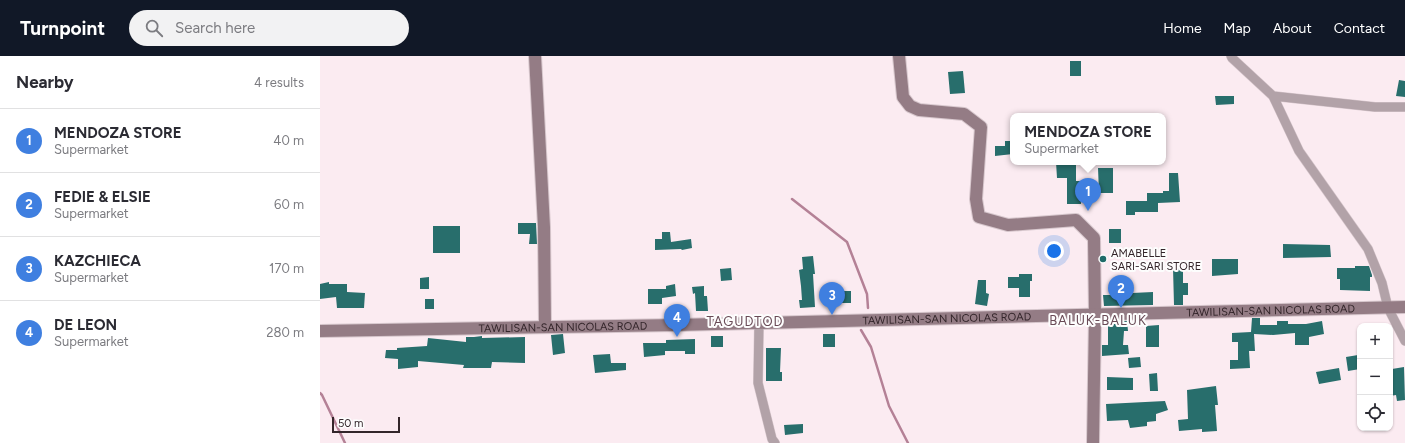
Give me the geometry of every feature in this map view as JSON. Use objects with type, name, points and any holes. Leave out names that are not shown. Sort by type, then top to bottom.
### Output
[{"type":"main road","points":[[535,56],[544,227],[545,328]]},
{"type":"main road","points":[[899,56],[903,97],[910,106],[919,110],[964,114],[981,127],[976,199],[979,217],[1008,225],[1076,220],[1094,238],[1095,315],[1093,443]]},
{"type":"main road","name":"TAWILISAN-SAN NICOLAS ROAD","points":[[320,331],[545,328],[1405,307]]},
{"type":"street","points":[[1231,56],[1273,96],[1299,151],[1368,249],[1382,283],[1388,308],[1405,341]]},
{"type":"street","points":[[1273,96],[1375,106],[1405,107]]},
{"type":"street","points":[[759,323],[758,383],[772,439],[775,443]]},
{"type":"building","points":[[1070,61],[1081,61],[1081,76],[1070,76]]},
{"type":"building","points":[[963,71],[965,93],[950,94],[948,72]]},
{"type":"building","points":[[1399,80],[1405,81],[1405,97],[1396,96]]},
{"type":"building","points":[[1215,96],[1234,96],[1234,104],[1216,105]]},
{"type":"building","points":[[1005,141],[1010,141],[1010,154],[995,156],[995,146],[1005,146]]},
{"type":"building","points":[[1056,165],[1076,165],[1076,181],[1081,181],[1081,204],[1067,204],[1067,178],[1057,178]]},
{"type":"building","points":[[1098,168],[1113,168],[1113,193],[1099,193]]},
{"type":"building","points":[[1169,173],[1178,173],[1180,202],[1158,203],[1158,212],[1135,212],[1135,215],[1126,215],[1126,201],[1147,201],[1147,193],[1163,193],[1163,191],[1169,191]]},
{"type":"building","points":[[518,223],[536,223],[537,244],[529,244],[530,234],[518,234]]},
{"type":"building","points":[[433,226],[460,226],[460,253],[433,253]]},
{"type":"building","points":[[1109,229],[1121,229],[1121,243],[1109,243]]},
{"type":"building","points":[[662,232],[670,232],[671,242],[691,239],[692,248],[682,250],[655,250],[655,239],[662,239]]},
{"type":"building","points":[[1283,244],[1330,245],[1331,257],[1283,258]]},
{"type":"building","points":[[813,256],[815,274],[813,274],[815,307],[800,308],[799,300],[802,300],[799,270],[803,269],[802,257]]},
{"type":"building","points":[[1212,259],[1238,259],[1238,274],[1212,276]]},
{"type":"building","points":[[1355,266],[1369,266],[1372,275],[1372,277],[1370,277],[1370,291],[1340,290],[1340,279],[1337,279],[1337,268],[1355,268]]},
{"type":"building","points":[[731,268],[732,280],[721,281],[720,269]]},
{"type":"building","points":[[1173,268],[1183,268],[1183,283],[1188,283],[1188,295],[1183,295],[1183,305],[1174,305]]},
{"type":"building","points":[[1019,274],[1032,274],[1032,281],[1030,281],[1030,297],[1019,297],[1019,288],[1008,288],[1008,277],[1019,277]]},
{"type":"building","points":[[429,277],[429,289],[420,289],[420,278]]},
{"type":"building","points":[[978,280],[986,280],[986,293],[989,294],[987,306],[975,304]]},
{"type":"building","points":[[329,282],[329,284],[347,284],[347,292],[365,293],[364,308],[337,308],[336,297],[320,299],[320,284]]},
{"type":"building","points":[[675,284],[676,296],[662,298],[662,304],[648,304],[648,289],[666,289],[666,286]]},
{"type":"building","points":[[704,286],[704,296],[707,296],[708,311],[696,311],[695,293],[693,294],[692,287]]},
{"type":"building","points":[[834,291],[851,291],[851,303],[834,303]]},
{"type":"building","points":[[1153,292],[1153,305],[1104,306],[1103,295],[1132,295],[1132,293]]},
{"type":"building","points":[[425,299],[434,299],[434,309],[425,309]]},
{"type":"building","points":[[1252,318],[1260,318],[1260,325],[1277,325],[1277,321],[1288,321],[1288,324],[1306,324],[1322,321],[1324,334],[1309,337],[1309,345],[1295,345],[1295,333],[1273,335],[1254,334],[1255,351],[1249,351],[1250,368],[1230,369],[1230,360],[1238,360],[1238,342],[1232,342],[1232,333],[1251,332]]},
{"type":"building","points":[[1127,321],[1128,331],[1124,331],[1123,345],[1128,345],[1129,354],[1102,356],[1102,345],[1108,345],[1108,322]]},
{"type":"building","points":[[1159,325],[1159,347],[1146,347],[1146,326]]},
{"type":"building","points":[[563,334],[565,353],[553,355],[551,335]]},
{"type":"building","points":[[823,334],[835,334],[835,347],[823,347]]},
{"type":"building","points":[[482,336],[482,338],[525,337],[525,363],[492,362],[491,368],[463,368],[464,365],[418,361],[418,367],[398,369],[398,359],[385,358],[386,350],[427,346],[428,338],[466,342],[466,337]]},
{"type":"building","points":[[711,336],[723,336],[723,347],[711,347]]},
{"type":"building","points":[[695,339],[695,354],[685,354],[685,351],[665,351],[665,355],[644,357],[643,343],[666,343],[666,340]]},
{"type":"building","points":[[766,348],[781,348],[780,372],[782,372],[782,381],[766,381]]},
{"type":"building","points":[[610,354],[611,363],[626,363],[626,370],[595,373],[593,355]]},
{"type":"building","points":[[1357,355],[1357,370],[1348,371],[1346,357]]},
{"type":"building","points":[[1140,357],[1141,367],[1129,368],[1128,358]]},
{"type":"building","points":[[1404,367],[1405,400],[1397,401],[1396,395],[1393,396],[1393,369]]},
{"type":"building","points":[[1339,368],[1341,380],[1319,384],[1316,372]]},
{"type":"building","points":[[1157,373],[1158,391],[1150,391],[1149,374]]},
{"type":"building","points":[[1107,377],[1133,378],[1133,390],[1107,390]]},
{"type":"building","points":[[1216,386],[1218,405],[1215,405],[1217,431],[1202,432],[1202,429],[1179,431],[1178,420],[1188,419],[1187,390]]},
{"type":"building","points":[[1165,401],[1168,410],[1156,414],[1156,421],[1147,422],[1147,426],[1130,428],[1128,420],[1107,421],[1106,404]]},
{"type":"building","points":[[803,424],[803,433],[785,435],[784,425]]},
{"type":"waterway","points":[[792,199],[847,242],[867,294],[868,308]]},
{"type":"waterway","points":[[861,330],[871,347],[889,406],[908,443]]},
{"type":"waterway","points":[[320,393],[345,443]]},
{"type":"place","name":"MENDOZA STORE","points":[[1088,211]]},
{"type":"place","name":"AMABELLE SARI-SARI STORE","points":[[1103,259]]},
{"type":"place","name":"FEDIE & ELSIE","points":[[1121,308]]},
{"type":"place","name":"KAZCHIECA","points":[[832,315]]},
{"type":"place","name":"DE LEON","points":[[677,337]]},
{"type":"district","name":"BALUK-BALUK","points":[[1098,320]]},
{"type":"district","name":"TAGUDTOD","points":[[745,321]]}]
